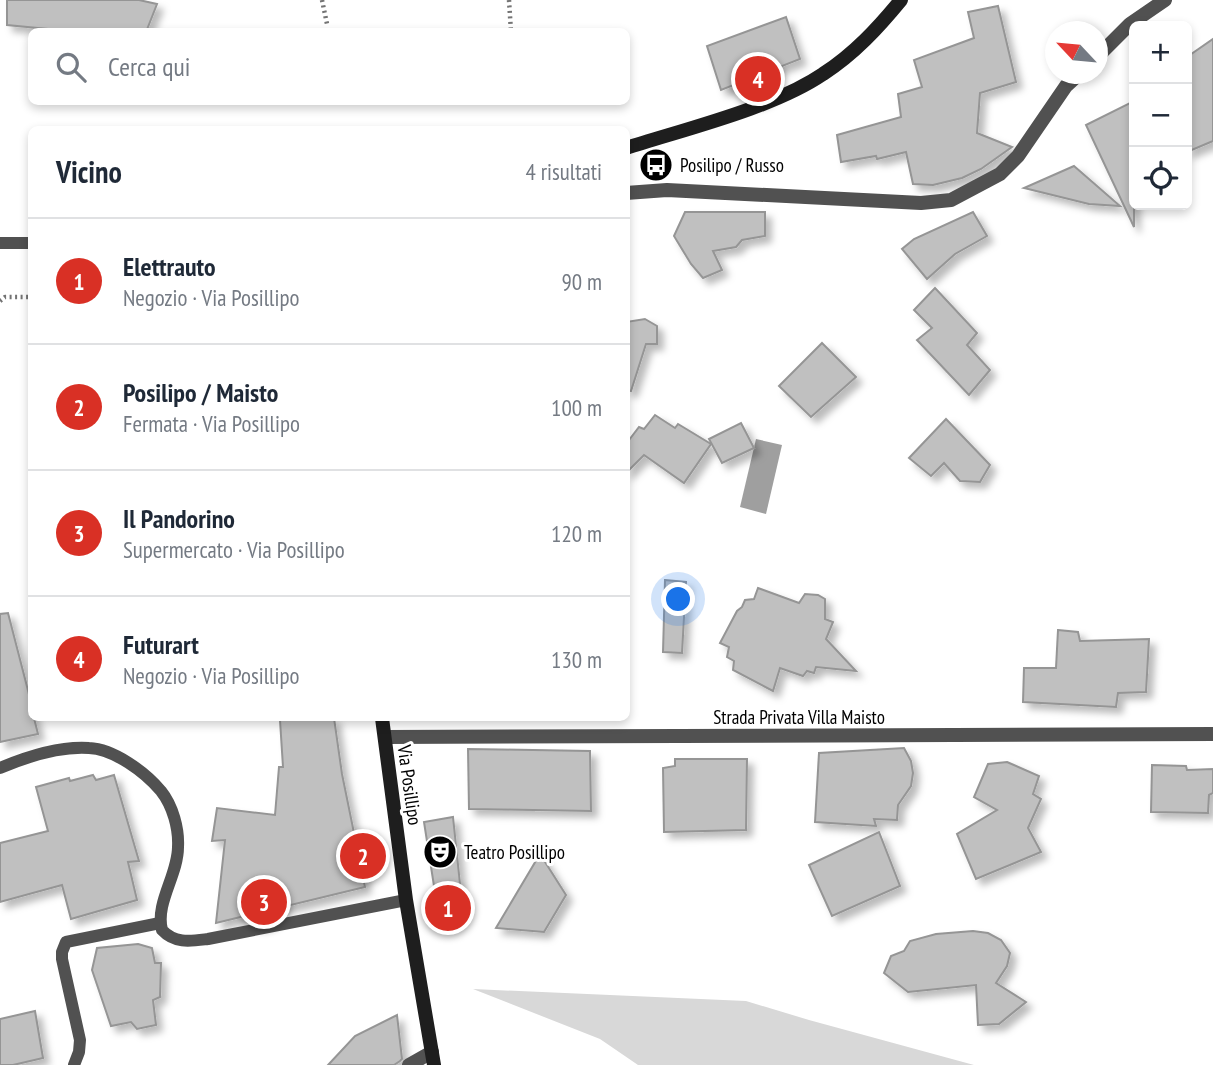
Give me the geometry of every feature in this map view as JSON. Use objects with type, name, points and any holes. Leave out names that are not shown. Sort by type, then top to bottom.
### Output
[{"type":"street","points":[[630,147],[771,100],[821,76],[855,50],[901,0]]},
{"type":"street","points":[[1108,45],[1130,24],[1165,0]]},
{"type":"street","points":[[630,193],[667,190],[921,203],[951,200],[1000,174],[1018,156],[1068,84]]},
{"type":"street","name":"Via Posillipo","points":[[382,721],[406,900],[433,1058]]},
{"type":"street","name":"Strada Privata Villa Maisto","points":[[385,737],[1213,734]]},
{"type":"street","points":[[409,1065],[433,1058]]},
{"type":"lane","points":[[0,243],[28,243]]},
{"type":"lane","points":[[0,768],[16,761],[67,749],[104,750],[124,761],[161,792],[173,815],[178,848],[160,923],[162,930],[175,939],[197,940],[406,900]]},
{"type":"lane","points":[[74,1065],[80,1040],[62,959],[63,947],[70,940],[160,923]]},
{"type":"path","points":[[323,0],[327,24]]},
{"type":"path","points":[[509,0],[511,28]]},
{"type":"path","points":[[0,302],[5,297],[28,298]]},
{"type":"shaded area","points":[[756,439],[782,445],[766,514],[740,507]]},
{"type":"shaded area","points":[[473,989],[746,1001],[974,1065],[638,1065],[600,1039]]},
{"type":"building","points":[[7,0],[139,0],[157,4],[148,28],[38,28],[7,25]]},
{"type":"building","points":[[998,6],[1016,82],[980,93],[977,133],[1012,147],[981,169],[962,178],[933,185],[913,184],[906,152],[877,159],[876,156],[841,162],[837,135],[901,117],[898,94],[922,87],[914,60],[974,38],[968,12]]},
{"type":"building","points":[[786,17],[800,59],[721,90],[707,46]]},
{"type":"building","points":[[1213,39],[1213,141],[1192,150],[1192,84],[1192,54]]},
{"type":"building","points":[[1129,104],[1129,210],[1134,210],[1134,227],[1086,125]]},
{"type":"building","points":[[1074,166],[1120,206],[1089,204],[1024,188]]},
{"type":"building","points":[[685,212],[765,212],[765,236],[742,240],[736,247],[713,251],[722,270],[703,278],[674,236]]},
{"type":"building","points":[[973,212],[987,236],[955,254],[927,279],[902,249],[914,239]]},
{"type":"building","points":[[935,288],[977,333],[967,345],[990,370],[969,395],[917,340],[932,328],[914,310]]},
{"type":"building","points":[[645,319],[657,326],[657,344],[646,344],[631,391],[630,391],[630,321]]},
{"type":"building","points":[[822,343],[856,377],[811,417],[779,386]]},
{"type":"building","points":[[655,415],[675,428],[678,424],[711,444],[684,483],[644,455],[630,469],[630,439],[639,427],[644,429]]},
{"type":"building","points":[[946,419],[990,465],[980,482],[960,481],[944,463],[931,476],[909,458]]},
{"type":"building","points":[[741,423],[754,448],[722,463],[709,439]]},
{"type":"building","points":[[665,580],[686,582],[682,653],[663,652]]},
{"type":"building","points":[[758,588],[799,603],[805,594],[818,595],[825,599],[825,619],[833,622],[826,639],[856,671],[816,667],[814,673],[807,671],[803,676],[780,668],[773,691],[733,670],[734,661],[727,657],[729,647],[720,643],[737,611],[745,600],[754,599]]},
{"type":"building","points":[[8,613],[28,690],[28,721],[35,721],[38,734],[0,742],[0,614]]},
{"type":"building","points":[[1058,630],[1078,632],[1080,641],[1149,639],[1146,692],[1118,693],[1116,707],[1023,702],[1024,668],[1056,668]]},
{"type":"building","points":[[280,721],[334,721],[342,774],[365,887],[216,923],[225,840],[212,841],[217,808],[275,815],[279,767],[283,767]]},
{"type":"building","points":[[904,748],[911,761],[913,773],[911,786],[898,805],[897,820],[874,819],[876,826],[815,822],[819,753]]},
{"type":"building","points":[[468,749],[590,751],[591,811],[469,809]]},
{"type":"building","points":[[675,759],[747,759],[746,830],[664,832],[663,768],[675,766]]},
{"type":"building","points":[[1007,762],[1039,776],[1033,794],[1041,799],[1028,828],[1041,852],[976,879],[957,834],[997,810],[974,797],[988,764]]},
{"type":"building","points":[[1152,765],[1186,766],[1187,770],[1213,769],[1213,793],[1209,795],[1208,813],[1151,812]]},
{"type":"building","points":[[93,775],[96,780],[114,775],[139,861],[128,862],[137,900],[71,919],[62,885],[0,902],[0,843],[48,831],[36,787]]},
{"type":"building","name":"Teatro Posillipo","points":[[453,817],[460,884],[434,886],[424,822]]},
{"type":"building","points":[[879,832],[900,886],[832,916],[809,865]]},
{"type":"building","points":[[540,854],[566,895],[544,932],[496,928]]},
{"type":"building","points":[[973,931],[988,933],[1001,940],[1010,953],[1007,966],[996,983],[1026,1002],[999,1024],[978,1025],[976,985],[908,992],[884,973],[891,956],[904,951],[910,941],[936,934]]},
{"type":"building","points":[[138,944],[152,948],[155,963],[161,963],[160,997],[153,1000],[156,1025],[137,1029],[131,1022],[111,1026],[92,970],[97,948]]},
{"type":"building","points":[[35,1011],[43,1058],[0,1065],[0,1019]]},
{"type":"building","points":[[397,1015],[402,1059],[400,1061],[394,1065],[328,1065],[355,1036]]},
{"type":"place","name":"Futurart","points":[[758,79]]},
{"type":"place","name":"Posilipo / Russo","points":[[656,165]]},
{"type":"place","name":"Teatro Posillipo","points":[[440,852]]},
{"type":"place","name":"Posilipo / Maisto","points":[[363,856]]},
{"type":"place","name":"Il Pandorino","points":[[264,902]]},
{"type":"place","name":"Elettrauto","points":[[448,908]]}]
